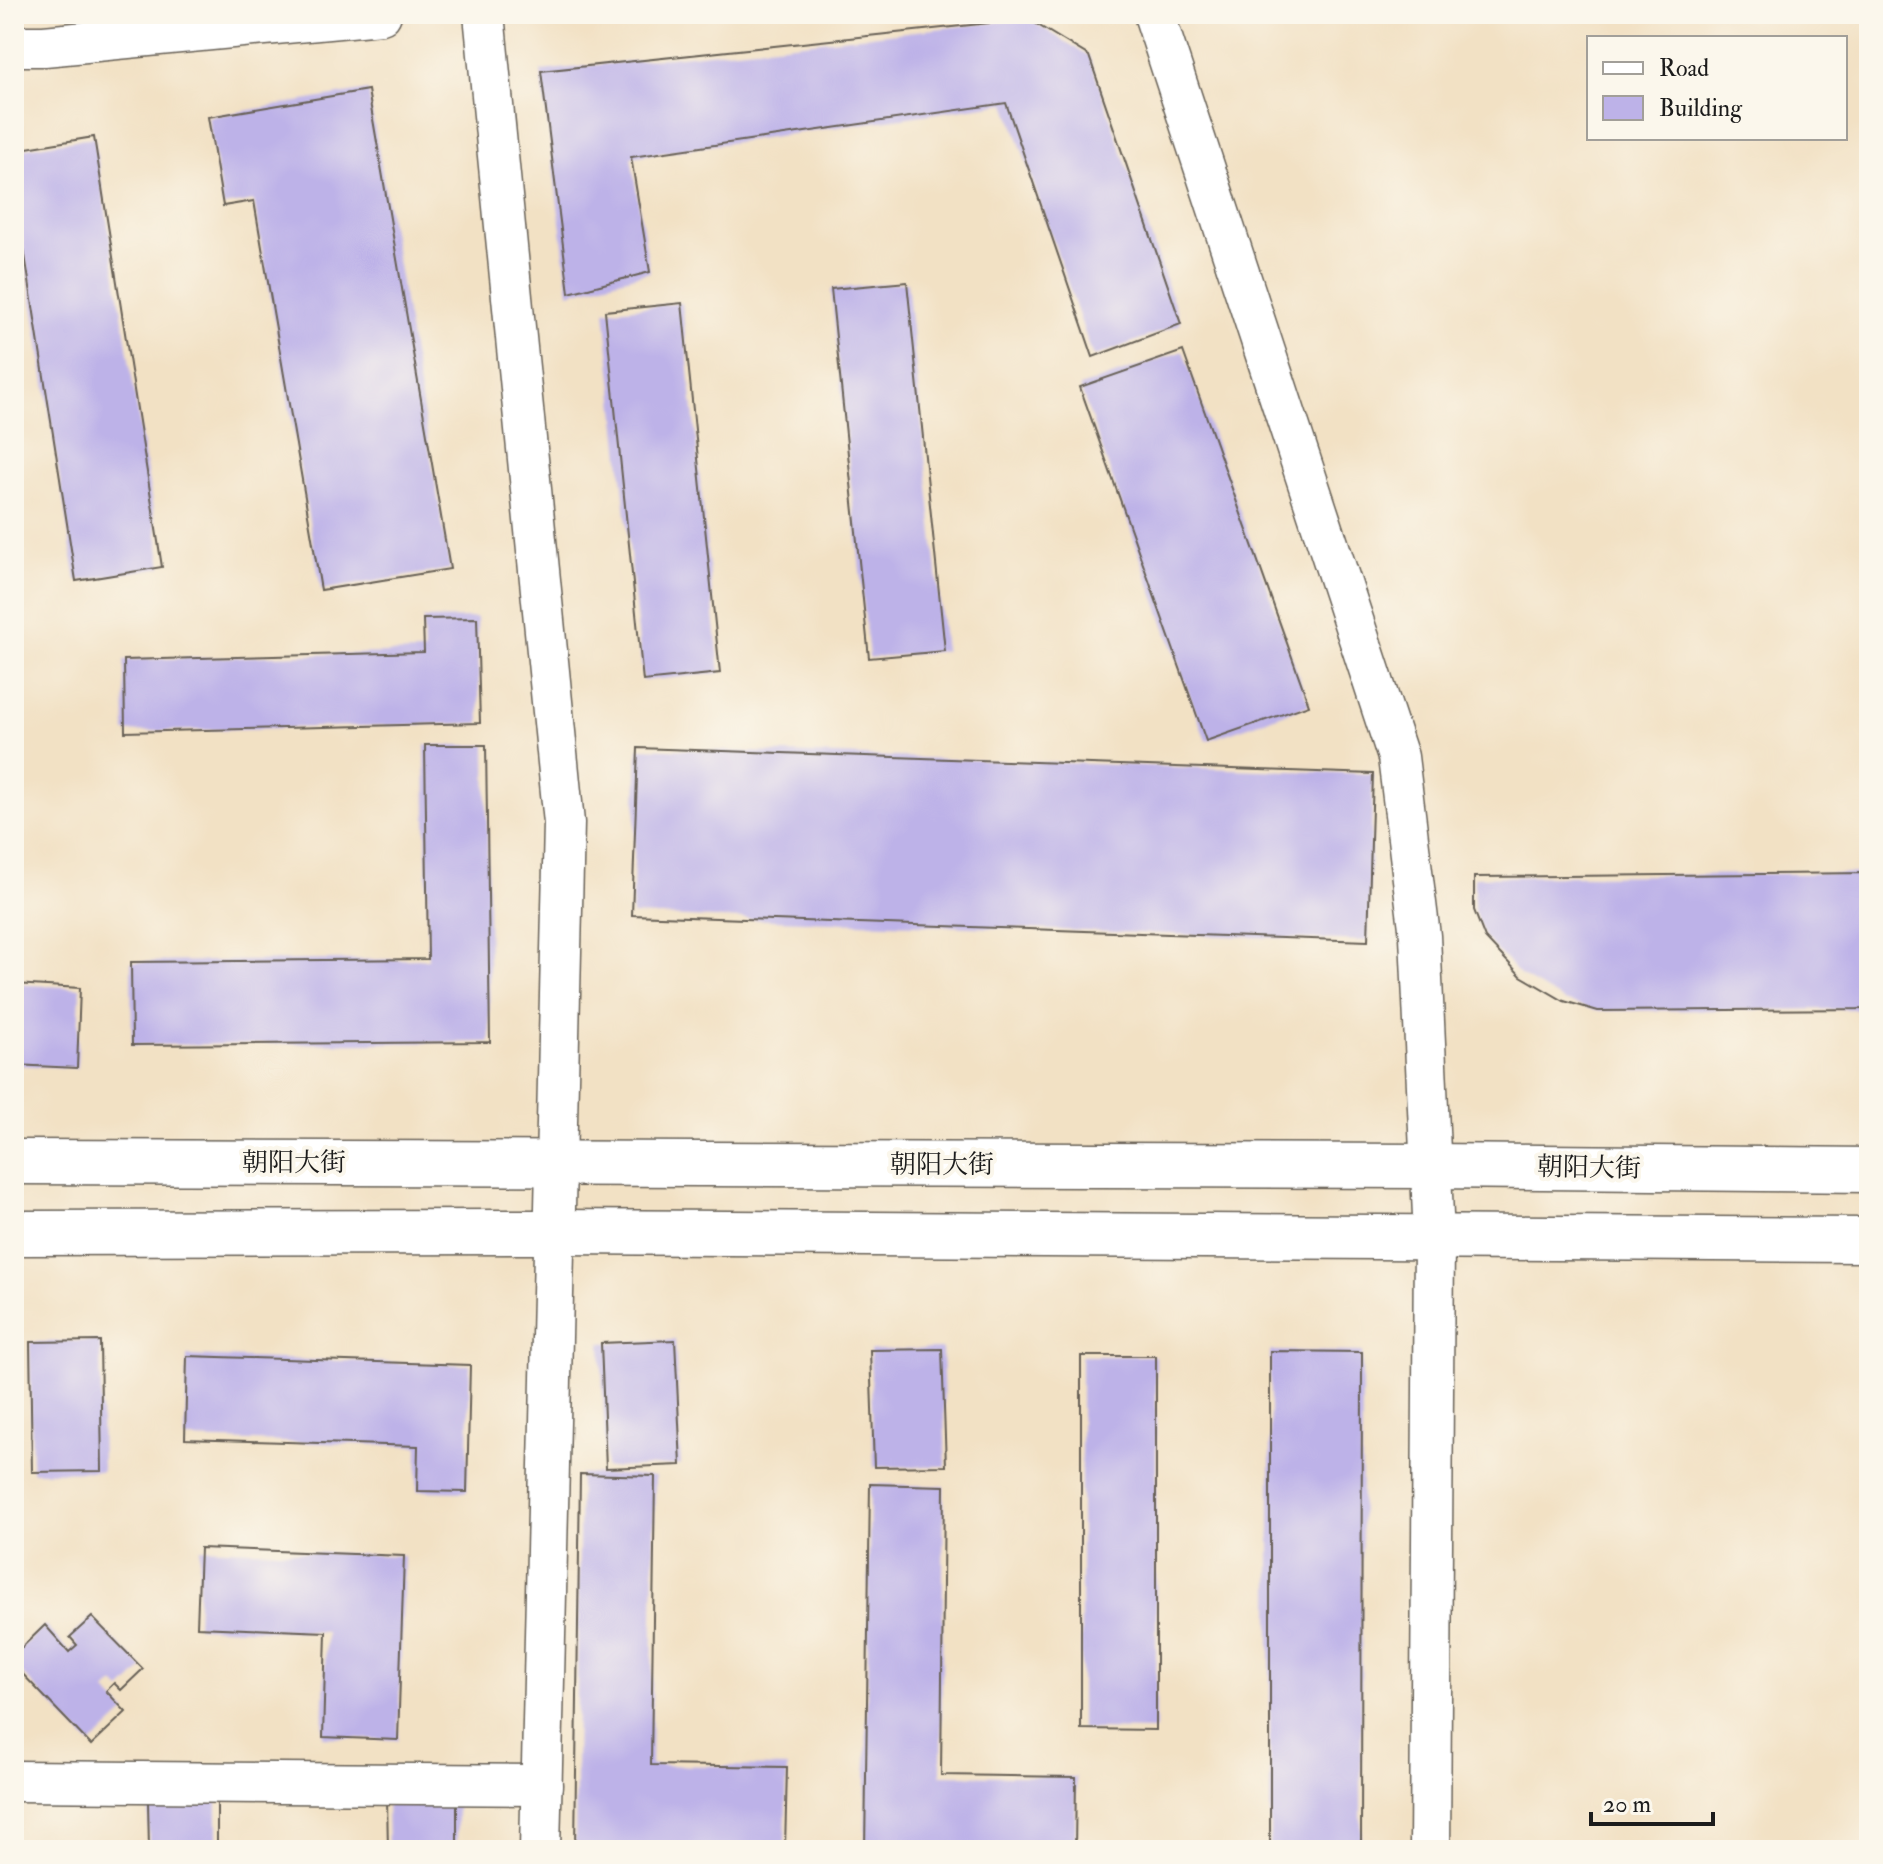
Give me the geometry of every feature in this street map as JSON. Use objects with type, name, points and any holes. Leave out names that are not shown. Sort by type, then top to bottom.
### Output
[{"type":"main road","name":"朝阳大街","points":[[14,1162],[1869,1170]]},
{"type":"main road","points":[[14,1233],[554,1232],[1869,1240]]},
{"type":"street","points":[[14,46],[44,46],[381,14]]},
{"type":"street","points":[[484,14],[564,823],[540,1850]]},
{"type":"street","points":[[1154,14],[1398,757],[1420,936],[1434,1237],[1430,1850]]},
{"type":"street","points":[[14,1781],[542,1785]]},
{"type":"building","points":[[1028,19],[1089,56],[1181,324],[1093,357],[1006,103],[631,157],[650,272],[569,293],[541,71]]},
{"type":"building","points":[[368,90],[450,569],[321,590],[254,201],[223,206],[208,117]]},
{"type":"building","points":[[94,137],[162,567],[76,581],[14,185],[14,150]]},
{"type":"building","points":[[907,282],[945,651],[869,658],[831,289]]},
{"type":"building","points":[[682,303],[720,673],[643,681],[605,311]]},
{"type":"building","points":[[1183,351],[1309,705],[1206,741],[1080,387]]},
{"type":"building","points":[[477,618],[480,723],[125,732],[124,660],[424,652],[423,619]]},
{"type":"building","points":[[425,745],[486,745],[490,1042],[132,1045],[131,962],[428,959]]},
{"type":"building","points":[[638,748],[1373,774],[1368,941],[632,915]]},
{"type":"building","points":[[1869,873],[1869,1009],[1598,1011],[1564,1001],[1521,976],[1485,938],[1474,910],[1474,877]]},
{"type":"building","points":[[14,984],[80,988],[77,1068],[14,1065]]},
{"type":"building","points":[[675,1340],[681,1465],[606,1468],[601,1343]]},
{"type":"building","points":[[100,1341],[102,1471],[32,1472],[30,1342]]},
{"type":"building","points":[[942,1349],[946,1466],[874,1467],[870,1350]]},
{"type":"building","points":[[1270,1351],[1362,1352],[1361,1850],[1270,1850]]},
{"type":"building","points":[[187,1356],[470,1365],[467,1492],[417,1491],[418,1446],[185,1439]]},
{"type":"building","points":[[1081,1356],[1156,1356],[1156,1730],[1081,1729]]},
{"type":"building","points":[[580,1474],[655,1476],[651,1765],[787,1767],[785,1849],[575,1846]]},
{"type":"building","points":[[870,1484],[944,1486],[941,1775],[1076,1777],[1075,1850],[865,1850]]},
{"type":"building","points":[[200,1548],[404,1556],[398,1740],[323,1737],[326,1632],[197,1627]]},
{"type":"building","points":[[92,1617],[143,1669],[121,1690],[114,1683],[106,1691],[126,1712],[91,1745],[14,1665],[14,1655],[45,1625],[69,1652],[77,1645],[70,1637]]},
{"type":"building","points":[[387,1798],[457,1798],[457,1850],[388,1850]]},
{"type":"building","points":[[148,1801],[217,1801],[217,1850],[149,1850]]}]
